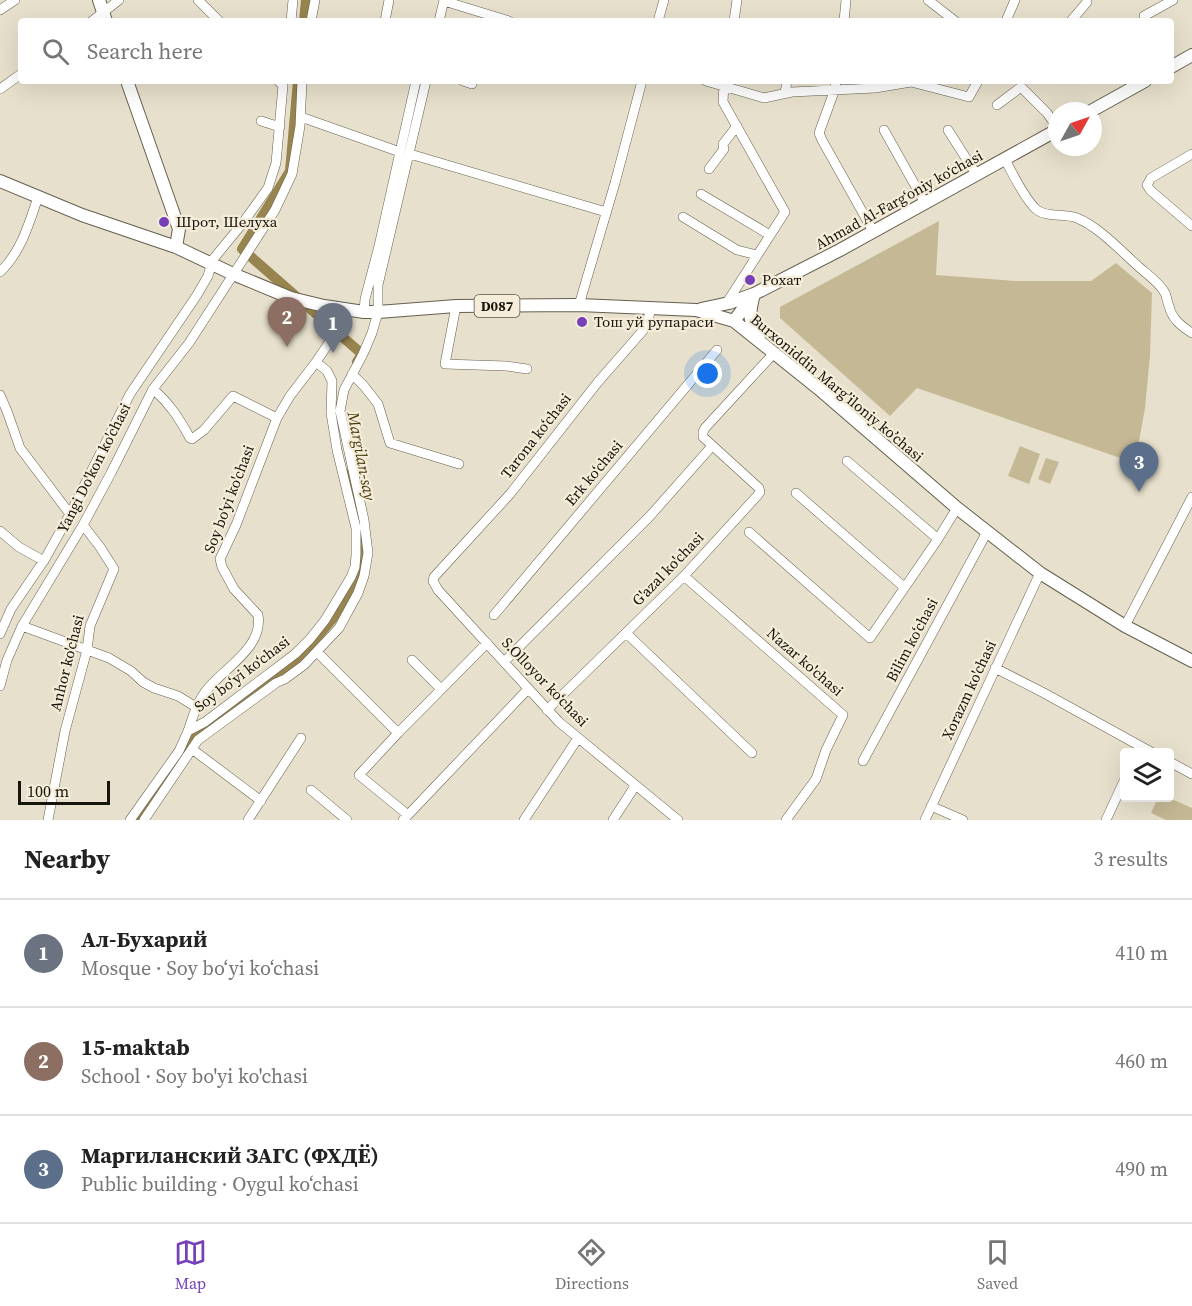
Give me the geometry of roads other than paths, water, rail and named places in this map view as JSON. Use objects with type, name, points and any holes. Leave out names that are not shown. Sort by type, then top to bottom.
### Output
[{"type":"main road","points":[[99,0],[105,17]]},
{"type":"main road","points":[[1174,65],[1192,55]]},
{"type":"main road","points":[[128,84],[179,229],[176,247]]},
{"type":"main road","points":[[1102,105],[1140,84]]},
{"type":"main road","name":"Ahmad Al-Fargʻoniy koʻchasi","points":[[754,294],[925,203],[1048,133]]},
{"type":"main road","name":"Burxoniddin Marg’iloniy ko’chasi","points":[[0,181],[82,215],[176,247],[291,298],[324,306],[378,312],[456,306],[579,305],[696,310],[734,321],[819,389],[957,508],[1040,573],[1125,626],[1192,661]]},
{"type":"main road","points":[[754,294],[750,320],[759,340]]},
{"type":"main road","name":"D087","points":[[696,310],[726,304],[754,294]]},
{"type":"main road","name":"D087","points":[[734,321],[754,294]]},
{"type":"street","points":[[0,10],[15,0]]},
{"type":"street","points":[[105,17],[119,0]]},
{"type":"street","points":[[198,0],[216,18]]},
{"type":"street","points":[[291,18],[293,0]]},
{"type":"street","points":[[313,18],[315,0]]},
{"type":"street","points":[[386,18],[389,0]]},
{"type":"street","points":[[659,18],[664,0]]},
{"type":"street","points":[[734,18],[737,0]]},
{"type":"street","points":[[844,18],[846,0]]},
{"type":"street","points":[[928,0],[951,18]]},
{"type":"street","points":[[1007,18],[1015,0]]},
{"type":"street","points":[[1143,16],[1173,0]]},
{"type":"street","points":[[440,18],[444,1],[499,18]]},
{"type":"street","points":[[1073,18],[1087,1]]},
{"type":"street","points":[[0,89],[18,76]]},
{"type":"street","points":[[0,634],[11,609],[44,561],[130,394],[197,295],[208,276],[210,263],[268,188],[276,163],[281,84]]},
{"type":"street","name":"Yangi Do'kon ko'chasi","points":[[0,686],[7,660],[22,626],[83,525],[153,389],[189,343],[274,210],[292,174],[301,117],[303,84]]},
{"type":"street","points":[[405,153],[416,84]]},
{"type":"street","points":[[364,312],[365,299],[379,246],[425,84]]},
{"type":"street","points":[[579,305],[641,84]]},
{"type":"street","points":[[726,304],[784,210],[723,102],[724,84],[764,98],[835,85],[875,88],[899,84]]},
{"type":"street","points":[[785,93],[786,84]]},
{"type":"street","points":[[919,84],[969,97],[976,84]]},
{"type":"street","points":[[835,85],[819,133],[873,231]]},
{"type":"street","points":[[997,105],[1021,87],[1048,114]]},
{"type":"street","points":[[301,117],[405,153],[606,212]]},
{"type":"street","points":[[261,121],[280,127]]},
{"type":"street","points":[[709,169],[724,149],[723,144],[737,126]]},
{"type":"street","points":[[884,130],[925,203]]},
{"type":"street","points":[[948,130],[976,174]]},
{"type":"street","name":"Soy boʻyi koʻchasi","points":[[144,820],[198,740],[304,665],[339,628],[358,592],[364,576],[368,553],[364,520],[340,411],[344,390],[368,343],[378,312],[378,285],[405,153]]},
{"type":"street","points":[[1192,154],[1151,178],[1147,185],[1192,226]]},
{"type":"street","points":[[1005,159],[1028,200],[1036,209],[1046,214],[1077,218],[1092,226],[1158,284],[1166,296],[1174,319],[1192,333]]},
{"type":"street","points":[[701,194],[770,235]]},
{"type":"street","points":[[0,272],[20,247],[38,197]]},
{"type":"street","points":[[683,218],[737,250],[757,255]]},
{"type":"street","points":[[456,306],[445,364],[527,369]]},
{"type":"street","name":"Tarona koʻchasi","points":[[435,576],[510,494],[598,382],[646,327],[651,308]]},
{"type":"street","points":[[316,362],[341,326],[349,310]]},
{"type":"street","name":"Erk koʻchasi","points":[[494,615],[717,350]]},
{"type":"street","points":[[504,662],[650,516],[712,446],[703,437],[705,428],[774,353]]},
{"type":"street","name":"Soy boʻyi koʻchasi","points":[[130,820],[179,751],[188,731],[205,722],[303,647],[332,610],[351,577],[357,555],[356,528],[331,413],[333,381],[327,371],[316,362]]},
{"type":"street","name":"Soy bo'yi ko'chasi","points":[[188,731],[203,694],[253,643],[258,615],[234,589],[220,559],[236,525],[277,418],[316,362]]},
{"type":"street","points":[[352,374],[378,404],[390,443],[459,464]]},
{"type":"street","points":[[153,389],[176,413],[192,439],[204,430],[233,396],[277,418]]},
{"type":"street","points":[[0,394],[20,448],[69,514]]},
{"type":"street","name":"G'azal ko'chasi","points":[[547,710],[684,576],[760,492],[755,484],[712,446]]},
{"type":"street","points":[[847,461],[938,539]]},
{"type":"street","points":[[796,493],[904,587]]},
{"type":"street","points":[[1125,626],[1189,510],[1192,497]]},
{"type":"street","points":[[749,531],[870,638],[957,508]]},
{"type":"street","name":"Anhor ko'chasi","points":[[48,820],[65,731],[87,650],[90,626],[114,569],[83,525]]},
{"type":"street","points":[[0,531],[20,547],[44,561]]},
{"type":"street","name":"Bilim koʻchasi","points":[[863,761],[987,532]]},
{"type":"street","name":"Xorazm ko'chasi","points":[[924,820],[1040,573]]},
{"type":"street","name":"S.Olloyor koʻchasi","points":[[435,576],[433,581],[438,590],[547,710],[678,820]]},
{"type":"street","name":"Nazar ko'chasi","points":[[684,576],[843,715],[826,750],[816,779],[786,820]]},
{"type":"street","points":[[22,626],[116,663],[131,671],[143,682],[178,696],[196,707]]},
{"type":"street","points":[[626,633],[752,753]]},
{"type":"street","points":[[487,643],[359,775],[406,817],[528,689]]},
{"type":"street","points":[[317,652],[398,734]]},
{"type":"street","points":[[412,660],[441,689]]},
{"type":"street","points":[[995,668],[1044,693],[1136,748]]},
{"type":"street","points":[[248,820],[301,738]]},
{"type":"street","points":[[524,820],[578,738]]},
{"type":"street","points":[[192,749],[261,801]]},
{"type":"street","points":[[1174,764],[1192,774]]},
{"type":"street","points":[[613,820],[635,786]]},
{"type":"street","points":[[311,790],[347,820]]},
{"type":"street","points":[[1106,820],[1120,791]]},
{"type":"street","points":[[931,806],[963,820]]},
{"type":"waterway","name":"Margilan-say","points":[[304,18],[306,0]]},
{"type":"waterway","name":"Margilan-say","points":[[298,84],[290,171],[242,249],[362,354],[357,362]]},
{"type":"waterway","name":"Margilan-say","points":[[177,760],[196,734],[300,657],[334,617],[353,585],[364,543],[349,474]]},
{"type":"waterway","name":"Margilan-say","points":[[137,820],[167,776]]},
{"type":"place","name":"Шрот, Шелуха","points":[[164,222]]},
{"type":"place","name":"Рохат","points":[[750,280]]},
{"type":"place","name":"Тош уй рупараси","points":[[582,322]]},
{"type":"place","name":"15-maktab","points":[[287,347]]},
{"type":"place","name":"Ал-Бухарий","points":[[333,353]]},
{"type":"place","name":"Маргиланский ЗАГС (ФХДЁ)","points":[[1139,492]]}]
